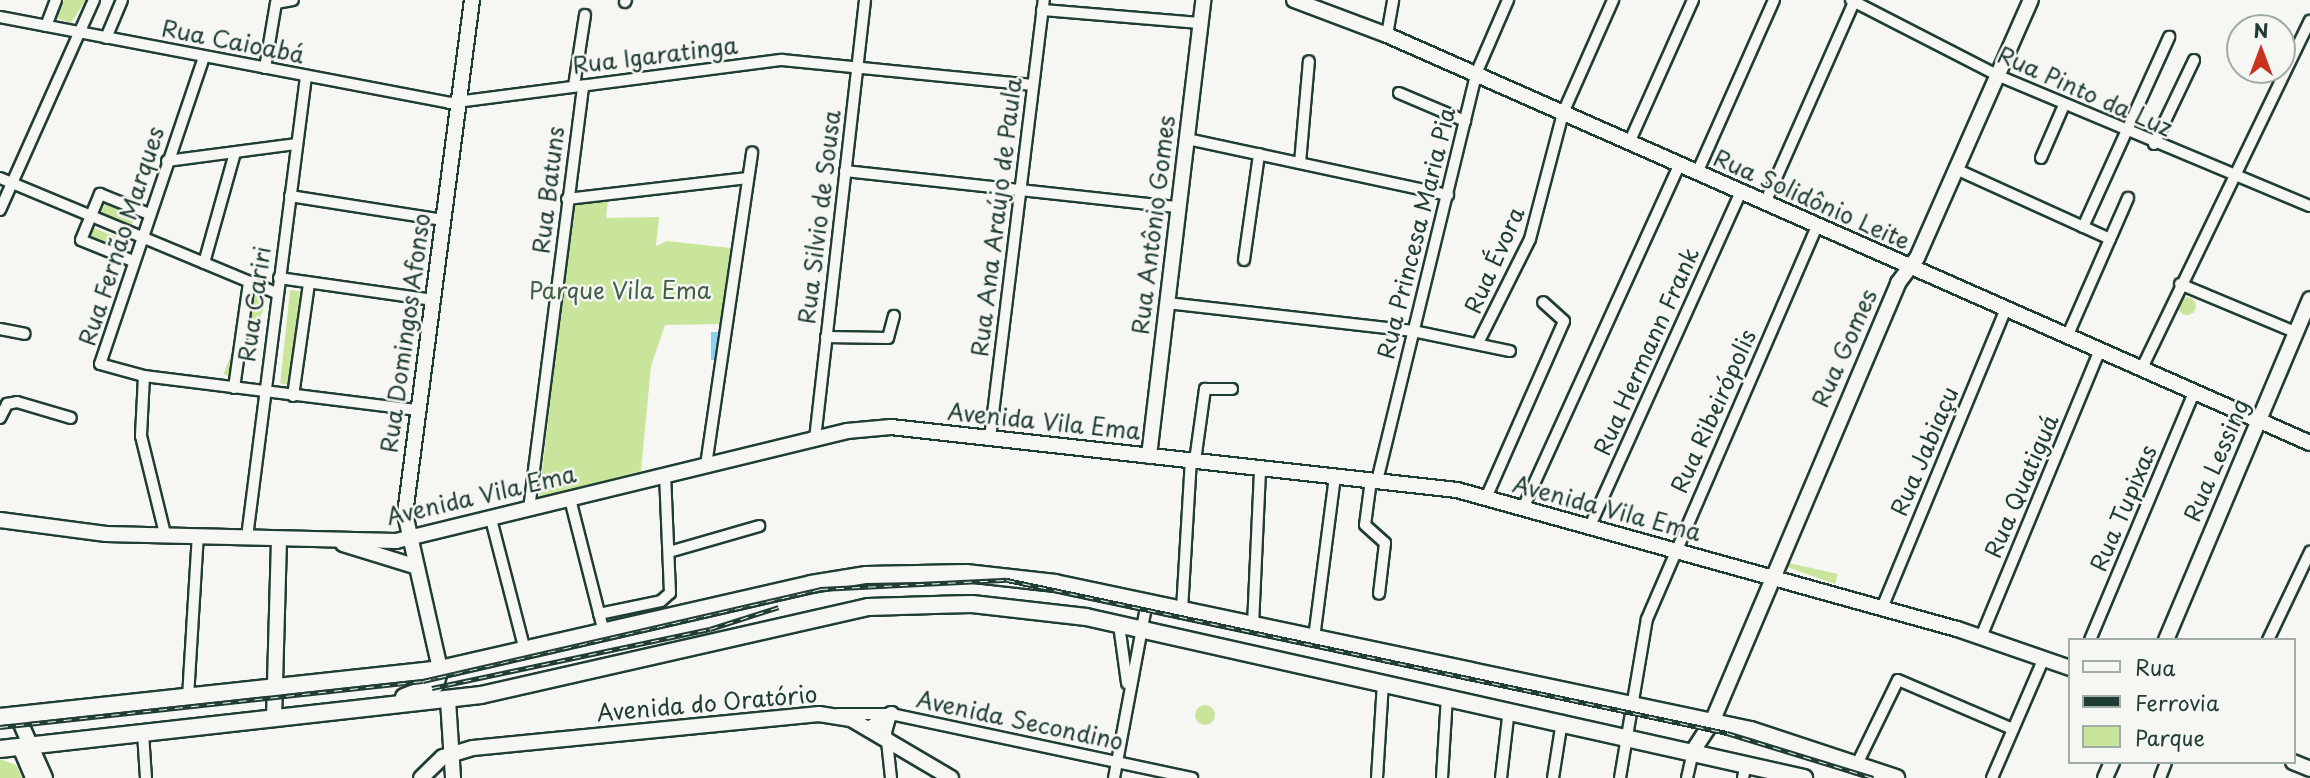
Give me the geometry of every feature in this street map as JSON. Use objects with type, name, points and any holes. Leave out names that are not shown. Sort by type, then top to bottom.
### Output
[{"type":"main road","name":"Rua Domingos Afonso","points":[[440,669],[408,539],[416,410],[472,0]]},
{"type":"main road","name":"Rua Antônio Gomes","points":[[1149,456],[1203,0]]},
{"type":"main road","name":"Rua Solidônio Leite","points":[[1294,0],[1387,35],[2005,311],[2310,443]]},
{"type":"main road","name":"Rua Gomes","points":[[1693,751],[1712,722],[1772,577],[1909,268],[1958,170],[2031,0]]},
{"type":"main road","name":"Rua Lessing","points":[[2166,638],[2310,299]]},
{"type":"main road","name":"Avenida Vila Ema","points":[[0,520],[68,531],[335,541],[408,539],[815,439],[891,427],[1374,480],[1486,498],[1882,608],[1981,637],[2068,667]]},
{"type":"main road","points":[[274,719],[270,689],[279,539]]},
{"type":"main road","points":[[335,541],[386,563],[414,566]]},
{"type":"main road","points":[[45,778],[8,716],[440,669],[811,584],[920,572],[1002,576],[1147,602],[1712,722],[1858,762],[1896,778]]},
{"type":"main road","points":[[0,749],[448,700],[582,676],[868,607],[1016,606],[1141,629],[1562,721],[1693,751],[1744,771],[1804,778]]},
{"type":"main road","points":[[343,711],[425,691],[435,685],[440,669]]},
{"type":"main road","points":[[448,700],[453,778]]},
{"type":"main road","name":"Avenida do Oratório","points":[[451,754],[838,714],[869,729],[951,778]]},
{"type":"main road","points":[[869,729],[891,714]]},
{"type":"main road","points":[[25,746],[33,778]]},
{"type":"main road","points":[[421,778],[451,754]]},
{"type":"street","points":[[46,26],[56,0]]},
{"type":"street","points":[[0,209],[94,0]]},
{"type":"street","points":[[106,38],[122,0]]},
{"type":"street","points":[[265,68],[276,3],[293,0]]},
{"type":"street","name":"Rua Silvio de Sousa","points":[[815,439],[865,0]]},
{"type":"street","points":[[1387,35],[1393,0]]},
{"type":"street","name":"Rua Princesa Maria Pia","points":[[1379,594],[1385,543],[1365,525],[1374,480],[1476,74],[1508,0]]},
{"type":"street","name":"Rua Évora","points":[[1479,341],[1535,226],[1563,113],[1613,0]]},
{"type":"street","points":[[1629,143],[1693,0]]},
{"type":"street","points":[[1698,173],[1774,0]]},
{"type":"street","points":[[1765,203],[1853,1]]},
{"type":"street","name":"Rua Pinto da Luz","points":[[1853,1],[1999,76],[2233,179],[2310,206]]},
{"type":"street","points":[[1043,5],[1200,23]]},
{"type":"street","name":"Rua Ana Araújo de Paula","points":[[990,438],[1043,5]]},
{"type":"street","name":"Rua Batuns","points":[[528,509],[567,199],[585,15]]},
{"type":"street","name":"Rua Caioabá","points":[[0,16],[204,57],[459,102]]},
{"type":"street","points":[[2141,370],[2180,284],[2310,21]]},
{"type":"street","points":[[2083,227],[2169,37]]},
{"type":"street","name":"Rua Fernão Marques","points":[[204,57],[100,364],[144,376],[416,410]]},
{"type":"street","name":"Rua Igaratinga","points":[[459,102],[782,60],[858,65],[1033,85]]},
{"type":"street","points":[[2154,144],[2194,60]]},
{"type":"street","points":[[1300,163],[1309,61]]},
{"type":"street","name":"Rua Cariri","points":[[247,537],[263,392],[306,76]]},
{"type":"street","points":[[1399,93],[1465,121]]},
{"type":"street","points":[[2041,158],[2064,105]]},
{"type":"street","points":[[1187,139],[1447,195]]},
{"type":"street","points":[[167,161],[297,144]]},
{"type":"street","points":[[706,466],[752,152]]},
{"type":"street","points":[[204,263],[235,153]]},
{"type":"street","points":[[1244,260],[1259,154]]},
{"type":"street","points":[[1523,508],[1679,165]]},
{"type":"street","points":[[1958,170],[2110,239]]},
{"type":"street","points":[[845,171],[1178,207]]},
{"type":"street","points":[[0,178],[276,293]]},
{"type":"street","points":[[567,199],[748,178]]},
{"type":"street","name":"Rua Hermann Frank","points":[[1590,526],[1741,192]]},
{"type":"street","points":[[133,261],[81,240],[100,194],[149,214]]},
{"type":"street","points":[[290,196],[443,220]]},
{"type":"street","points":[[2067,338],[2128,198]]},
{"type":"street","name":"Rua Ribeirópolis","points":[[1620,778],[1647,619],[1817,226]]},
{"type":"street","points":[[279,278],[433,300]]},
{"type":"street","points":[[234,388],[249,282]]},
{"type":"street","points":[[293,396],[309,283]]},
{"type":"street","points":[[2180,284],[2295,332]]},
{"type":"street","points":[[1486,498],[1564,321],[1543,302]]},
{"type":"street","points":[[1167,303],[1413,331],[1479,341],[1510,351]]},
{"type":"street","name":"Rua Jabiaçu","points":[[1882,608],[2005,311]]},
{"type":"street","points":[[826,337],[888,338],[894,316]]},
{"type":"street","points":[[0,329],[25,334]]},
{"type":"street","name":"Rua Quatiguá","points":[[1981,637],[2099,352]]},
{"type":"street","points":[[144,376],[141,436],[165,534]]},
{"type":"street","points":[[1182,610],[1193,461],[1205,389],[1232,389]]},
{"type":"street","name":"Rua Tupixas","points":[[2092,638],[2194,392]]},
{"type":"street","points":[[0,418],[7,404],[17,402],[71,418]]},
{"type":"street","points":[[1254,625],[1260,468]]},
{"type":"street","points":[[599,614],[667,597],[669,552],[666,475]]},
{"type":"street","points":[[1314,638],[1335,476]]},
{"type":"street","points":[[570,499],[604,632]]},
{"type":"street","points":[[491,519],[525,650]]},
{"type":"street","points":[[669,552],[759,526]]},
{"type":"street","points":[[188,697],[198,535]]},
{"type":"street","points":[[2269,638],[2310,552]]},
{"type":"street","points":[[1114,778],[1147,602]]},
{"type":"street","points":[[1119,625],[1128,693]]},
{"type":"street","points":[[1992,778],[2044,658]]},
{"type":"street","points":[[1858,762],[1898,680],[2013,729]]},
{"type":"street","points":[[1377,778],[1383,682]]},
{"type":"street","points":[[1442,778],[1447,696]]},
{"type":"street","points":[[1501,778],[1509,709]]},
{"type":"street","name":"Avenida Secondino","points":[[838,714],[891,714],[1192,778]]},
{"type":"street","points":[[891,714],[886,740],[891,778]]},
{"type":"street","points":[[1553,778],[1562,721]]},
{"type":"street","points":[[143,733],[146,778]]},
{"type":"street","points":[[1687,778],[1693,751]]},
{"type":"green space","points":[[64,0],[86,0],[71,23],[57,18]]},
{"type":"green space","name":"Parque Vila Ema","points":[[608,200],[606,218],[659,217],[656,246],[667,241],[731,248],[720,324],[665,325],[651,366],[641,471],[539,498],[573,205]]},
{"type":"green space","points":[[105,203],[136,215],[132,225],[101,213]]},
{"type":"green space","points":[[94,228],[126,241],[125,251],[88,237]]},
{"type":"green space","points":[[290,290],[300,291],[290,385],[280,383]]},
{"type":"green space","points":[[254,295],[267,300],[237,379],[224,374]]},
{"type":"green space","points":[[2187,297],[2193,300],[2196,306],[2193,312],[2187,315],[2181,312],[2178,306],[2181,300]]},
{"type":"green space","points":[[1823,471],[1789,563],[1838,574],[1835,584],[1784,566]]},
{"type":"green space","points":[[1205,705],[1212,708],[1215,715],[1212,722],[1205,725],[1198,722],[1195,715],[1198,708]]},
{"type":"green space","points":[[0,759],[16,765],[22,778],[0,778]]},
{"type":"water","points":[[711,332],[718,332],[718,360],[711,360]]},
{"type":"railway","points":[[0,727],[423,681],[820,589],[1007,580],[1727,733],[1873,778]]},
{"type":"railway","points":[[432,688],[710,629],[779,607]]}]
